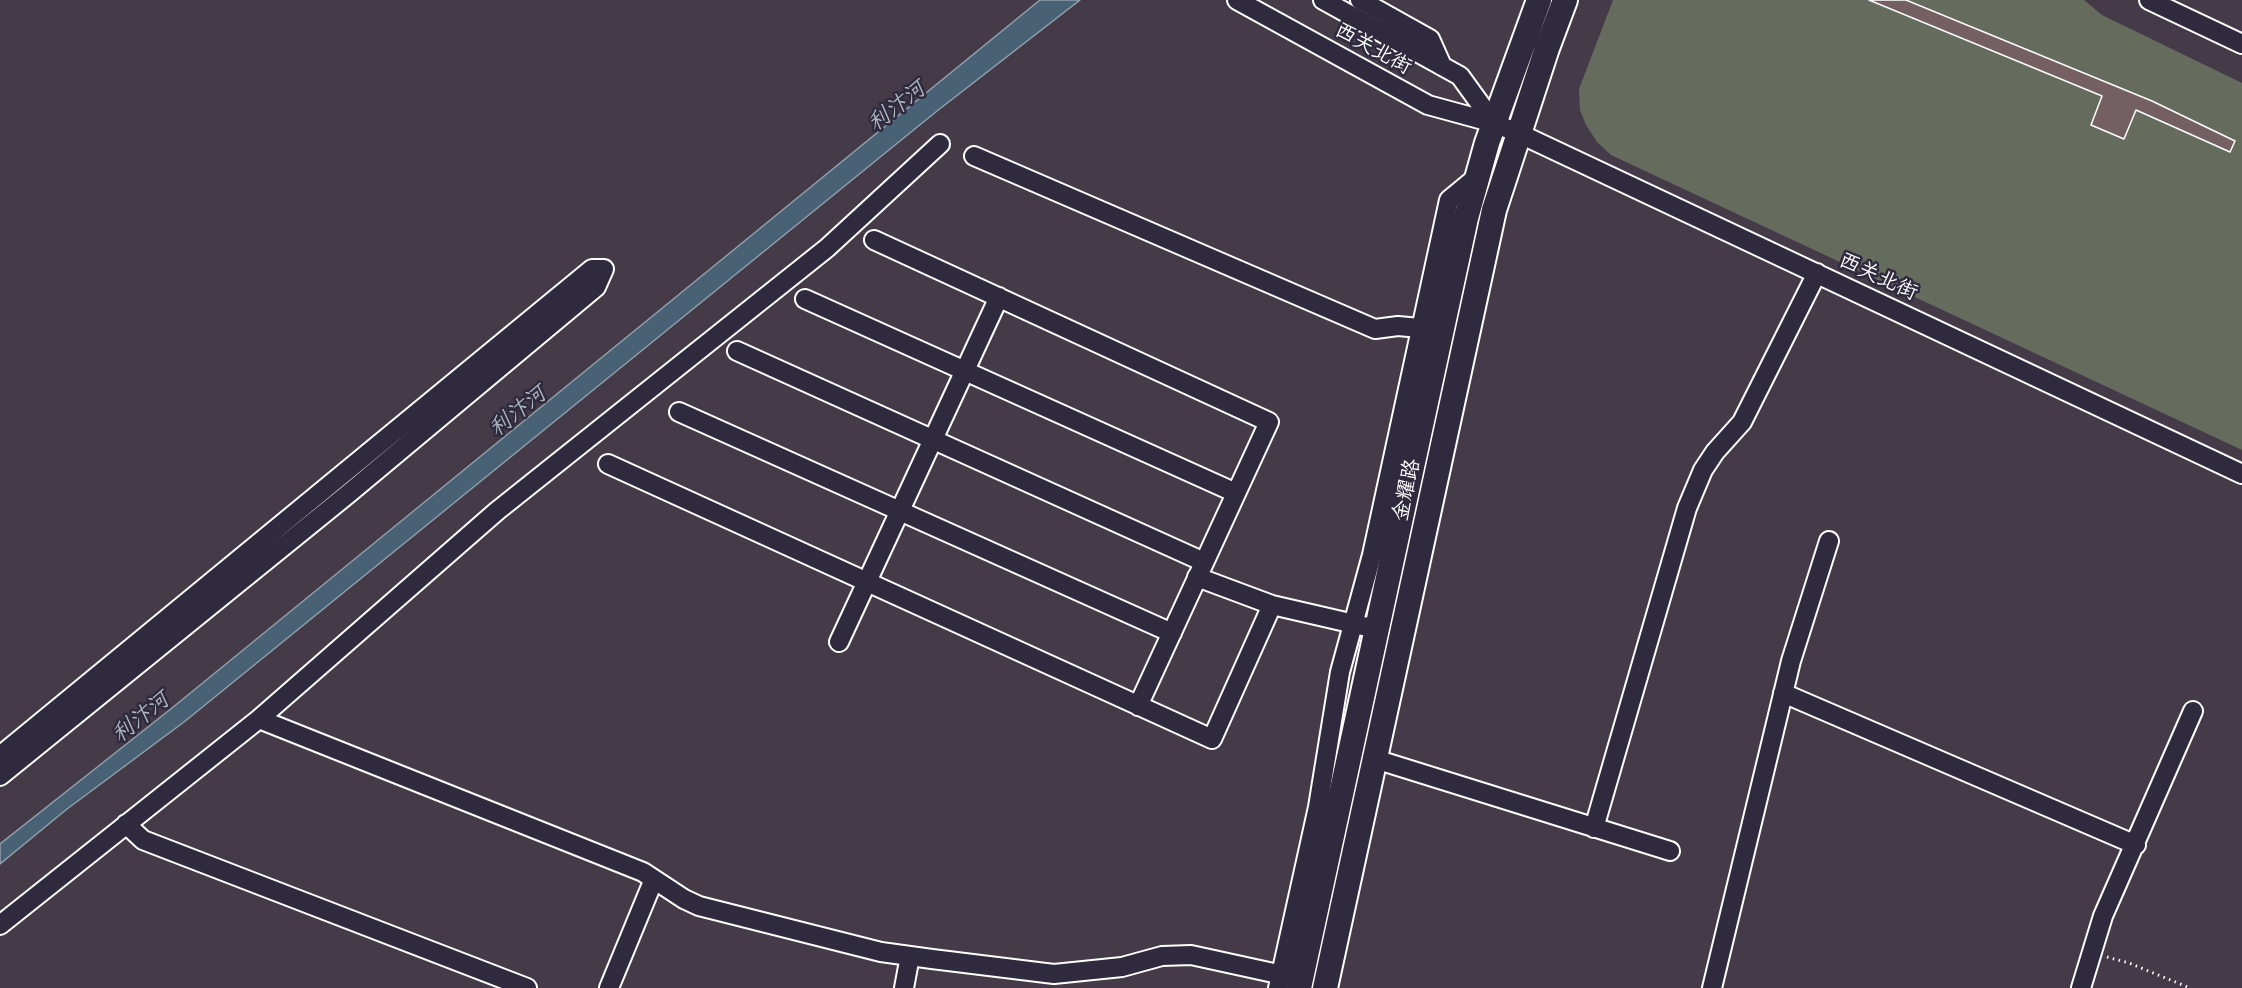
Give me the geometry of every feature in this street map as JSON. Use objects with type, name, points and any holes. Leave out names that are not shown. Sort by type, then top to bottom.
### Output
[{"type":"main road","name":"金耀路","points":[[1290,982],[1365,627],[1466,218],[1494,123],[1539,0]]},
{"type":"main road","name":"金耀路","points":[[1325,988],[1494,210],[1518,133],[1565,0]]},
{"type":"street","name":"西关北街","points":[[1237,0],[1428,105],[1494,123],[1518,133],[2242,474]]},
{"type":"street","name":"西关北街","points":[[1323,0],[1460,76],[1494,123]]},
{"type":"street","points":[[1360,0],[1430,39],[1442,66]]},
{"type":"street","points":[[2149,0],[2242,44]]},
{"type":"street","points":[[0,925],[259,719],[497,511],[827,248],[940,144]]},
{"type":"street","points":[[974,156],[1375,329],[1398,326],[1420,328]]},
{"type":"street","points":[[737,351],[933,440],[1272,605],[1365,627],[1372,555],[1449,200],[1478,176]]},
{"type":"street","points":[[874,240],[1269,422],[1138,706]]},
{"type":"street","points":[[0,756],[592,269],[604,269],[596,287],[348,494],[0,776]]},
{"type":"street","points":[[1594,828],[1687,508],[1703,470],[1715,452],[1742,422],[1817,273]]},
{"type":"street","points":[[839,642],[999,297]]},
{"type":"street","points":[[805,299],[1236,493]]},
{"type":"street","points":[[679,412],[1172,633]]},
{"type":"street","points":[[608,464],[1212,739],[1272,605]]},
{"type":"street","points":[[1712,988],[1791,661],[1829,541]]},
{"type":"street","points":[[1783,693],[2136,845]]},
{"type":"street","points":[[2081,988],[2103,916],[2193,711]]},
{"type":"street","points":[[259,719],[643,872],[684,899],[699,906],[881,952],[910,956],[1054,974],[1122,967],[1162,956],[1191,955],[1290,982]]},
{"type":"street","points":[[1374,759],[1670,851]]},
{"type":"street","points":[[126,824],[143,840],[527,988]]},
{"type":"street","points":[[609,988],[654,879]]},
{"type":"street","points":[[904,988],[910,956]]},
{"type":"path","points":[[2091,952],[2129,963],[2190,988]]},
{"type":"green space","points":[[1613,0],[2084,0],[2102,15],[2242,83],[2242,450],[1611,155],[1597,142],[1586,125],[1580,110],[1579,89]]},
{"type":"water","points":[[1040,0],[1080,0],[937,111],[184,722],[67,809],[0,864],[0,844],[172,708]]},
{"type":"building","points":[[1869,0],[1906,0],[2152,101],[2235,141],[2230,152],[2136,110],[2124,139],[2091,125],[2102,96]]},
{"type":"water label","name":"利汴河","points":[[897,107]]},
{"type":"water label","name":"利汴河","points":[[518,412]]},
{"type":"water label","name":"利汴河","points":[[141,718]]}]
